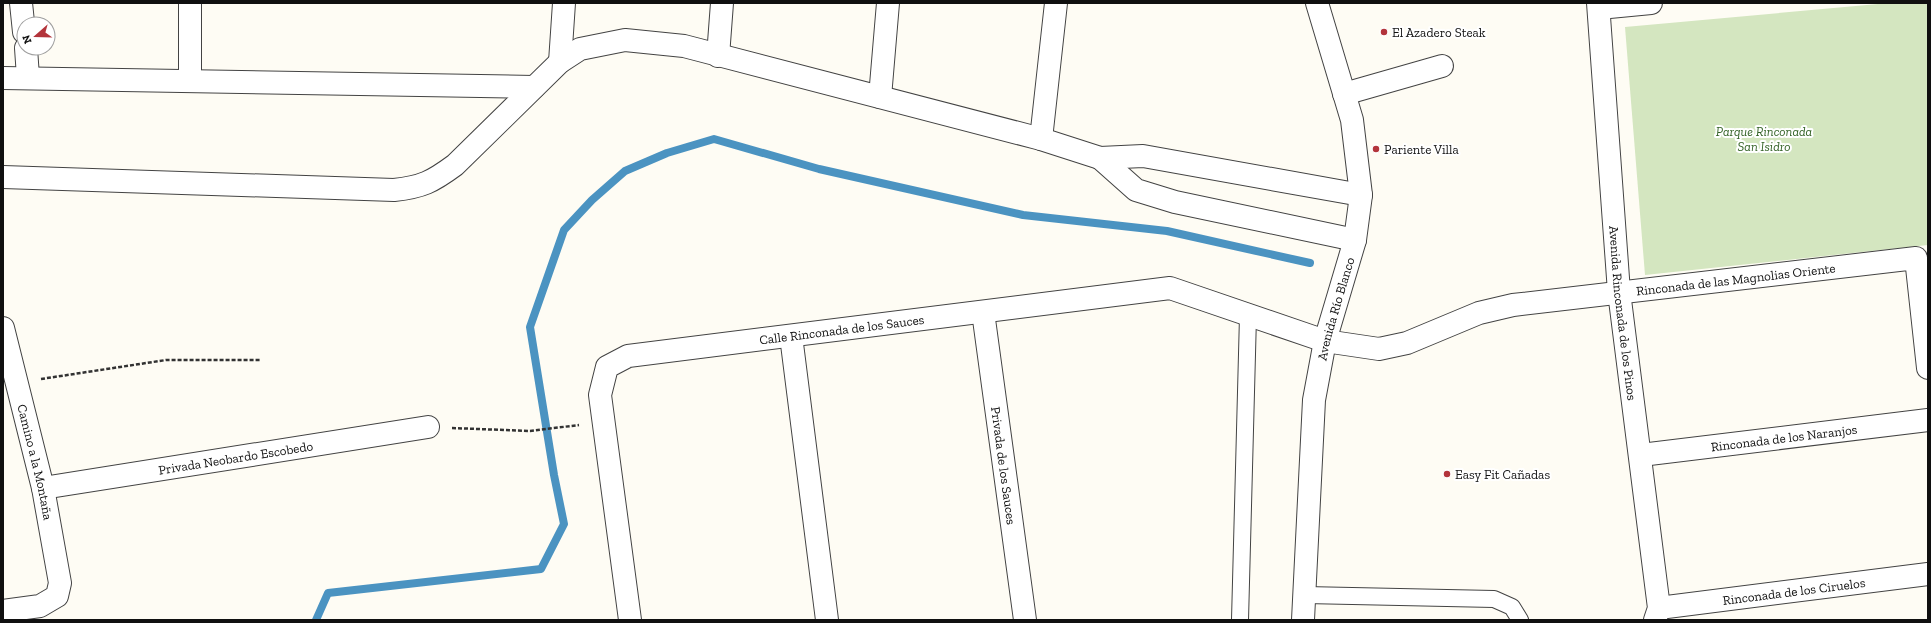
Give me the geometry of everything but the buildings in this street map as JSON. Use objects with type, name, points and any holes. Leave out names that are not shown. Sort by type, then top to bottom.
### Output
[{"type":"street","points":[[21,3],[22,16]]},
{"type":"street","points":[[190,3],[190,80]]},
{"type":"street","points":[[560,62],[564,3]]},
{"type":"street","points":[[718,56],[722,3]]},
{"type":"street","points":[[880,97],[888,3]]},
{"type":"street","points":[[1041,139],[1056,3]]},
{"type":"street","name":"Avenida Río Blanco","points":[[1303,620],[1314,400],[1325,341],[1355,240],[1361,195],[1352,120],[1316,3]]},
{"type":"street","points":[[1598,6],[1651,3]]},
{"type":"street","name":"Avenida Rinconada de los Pinos","points":[[1598,6],[1619,292],[1641,455],[1657,614]]},
{"type":"street","points":[[3,177],[394,190],[418,187],[437,178],[455,164],[560,62],[580,49],[625,40],[684,46],[1041,139],[1100,158],[1143,156],[1361,195]]},
{"type":"street","points":[[27,56],[28,77]]},
{"type":"street","points":[[1344,94],[1442,66]]},
{"type":"street","points":[[3,78],[28,77],[534,86]]},
{"type":"street","points":[[1100,158],[1136,190],[1175,202],[1355,240]]},
{"type":"street","name":"Rinconada de las Magnolias Oriente","points":[[1325,341],[1379,349],[1407,343],[1479,313],[1513,305],[1916,258],[1928,368]]},
{"type":"street","name":"Calle Rinconada de los Sauces","points":[[630,620],[600,395],[607,367],[628,356],[1170,288],[1248,316],[1325,341]]},
{"type":"street","name":"Privada de los Sauces","points":[[983,312],[1025,620]]},
{"type":"street","name":"Camino a la Montaña","points":[[3,328],[43,488],[60,584],[57,596],[40,606],[3,611]]},
{"type":"street","points":[[791,336],[827,620]]},
{"type":"street","name":"Rinconada de los Naranjos","points":[[1641,455],[1928,420]]},
{"type":"street","name":"Privada Neobardo Escobedo","points":[[43,488],[428,427]]},
{"type":"street","name":"Rinconada de los Ciruelos","points":[[1657,614],[1928,574]]},
{"type":"lane","points":[[1240,620],[1248,316]]},
{"type":"lane","points":[[1305,595],[1494,599],[1512,607],[1520,620]]},
{"type":"path","points":[[17,383],[166,360],[260,360]]},
{"type":"path","points":[[428,427],[530,431],[556,427]]},
{"type":"green space","name":"Parque Rinconada San Isidro","points":[[1889,3],[1928,3],[1928,245],[1645,275],[1625,27]]},
{"type":"waterway","points":[[316,620],[328,593],[541,569],[564,524],[554,475],[530,327],[564,230],[592,200],[625,171],[667,153],[714,139],[819,169],[1023,215],[1167,231],[1310,263]]},
{"type":"place","name":"El Azadero Steak","points":[[1384,32]]},
{"type":"place","name":"Pariente Villa","points":[[1376,149]]},
{"type":"place","name":"Easy Fit Cañadas","points":[[1447,474]]}]
